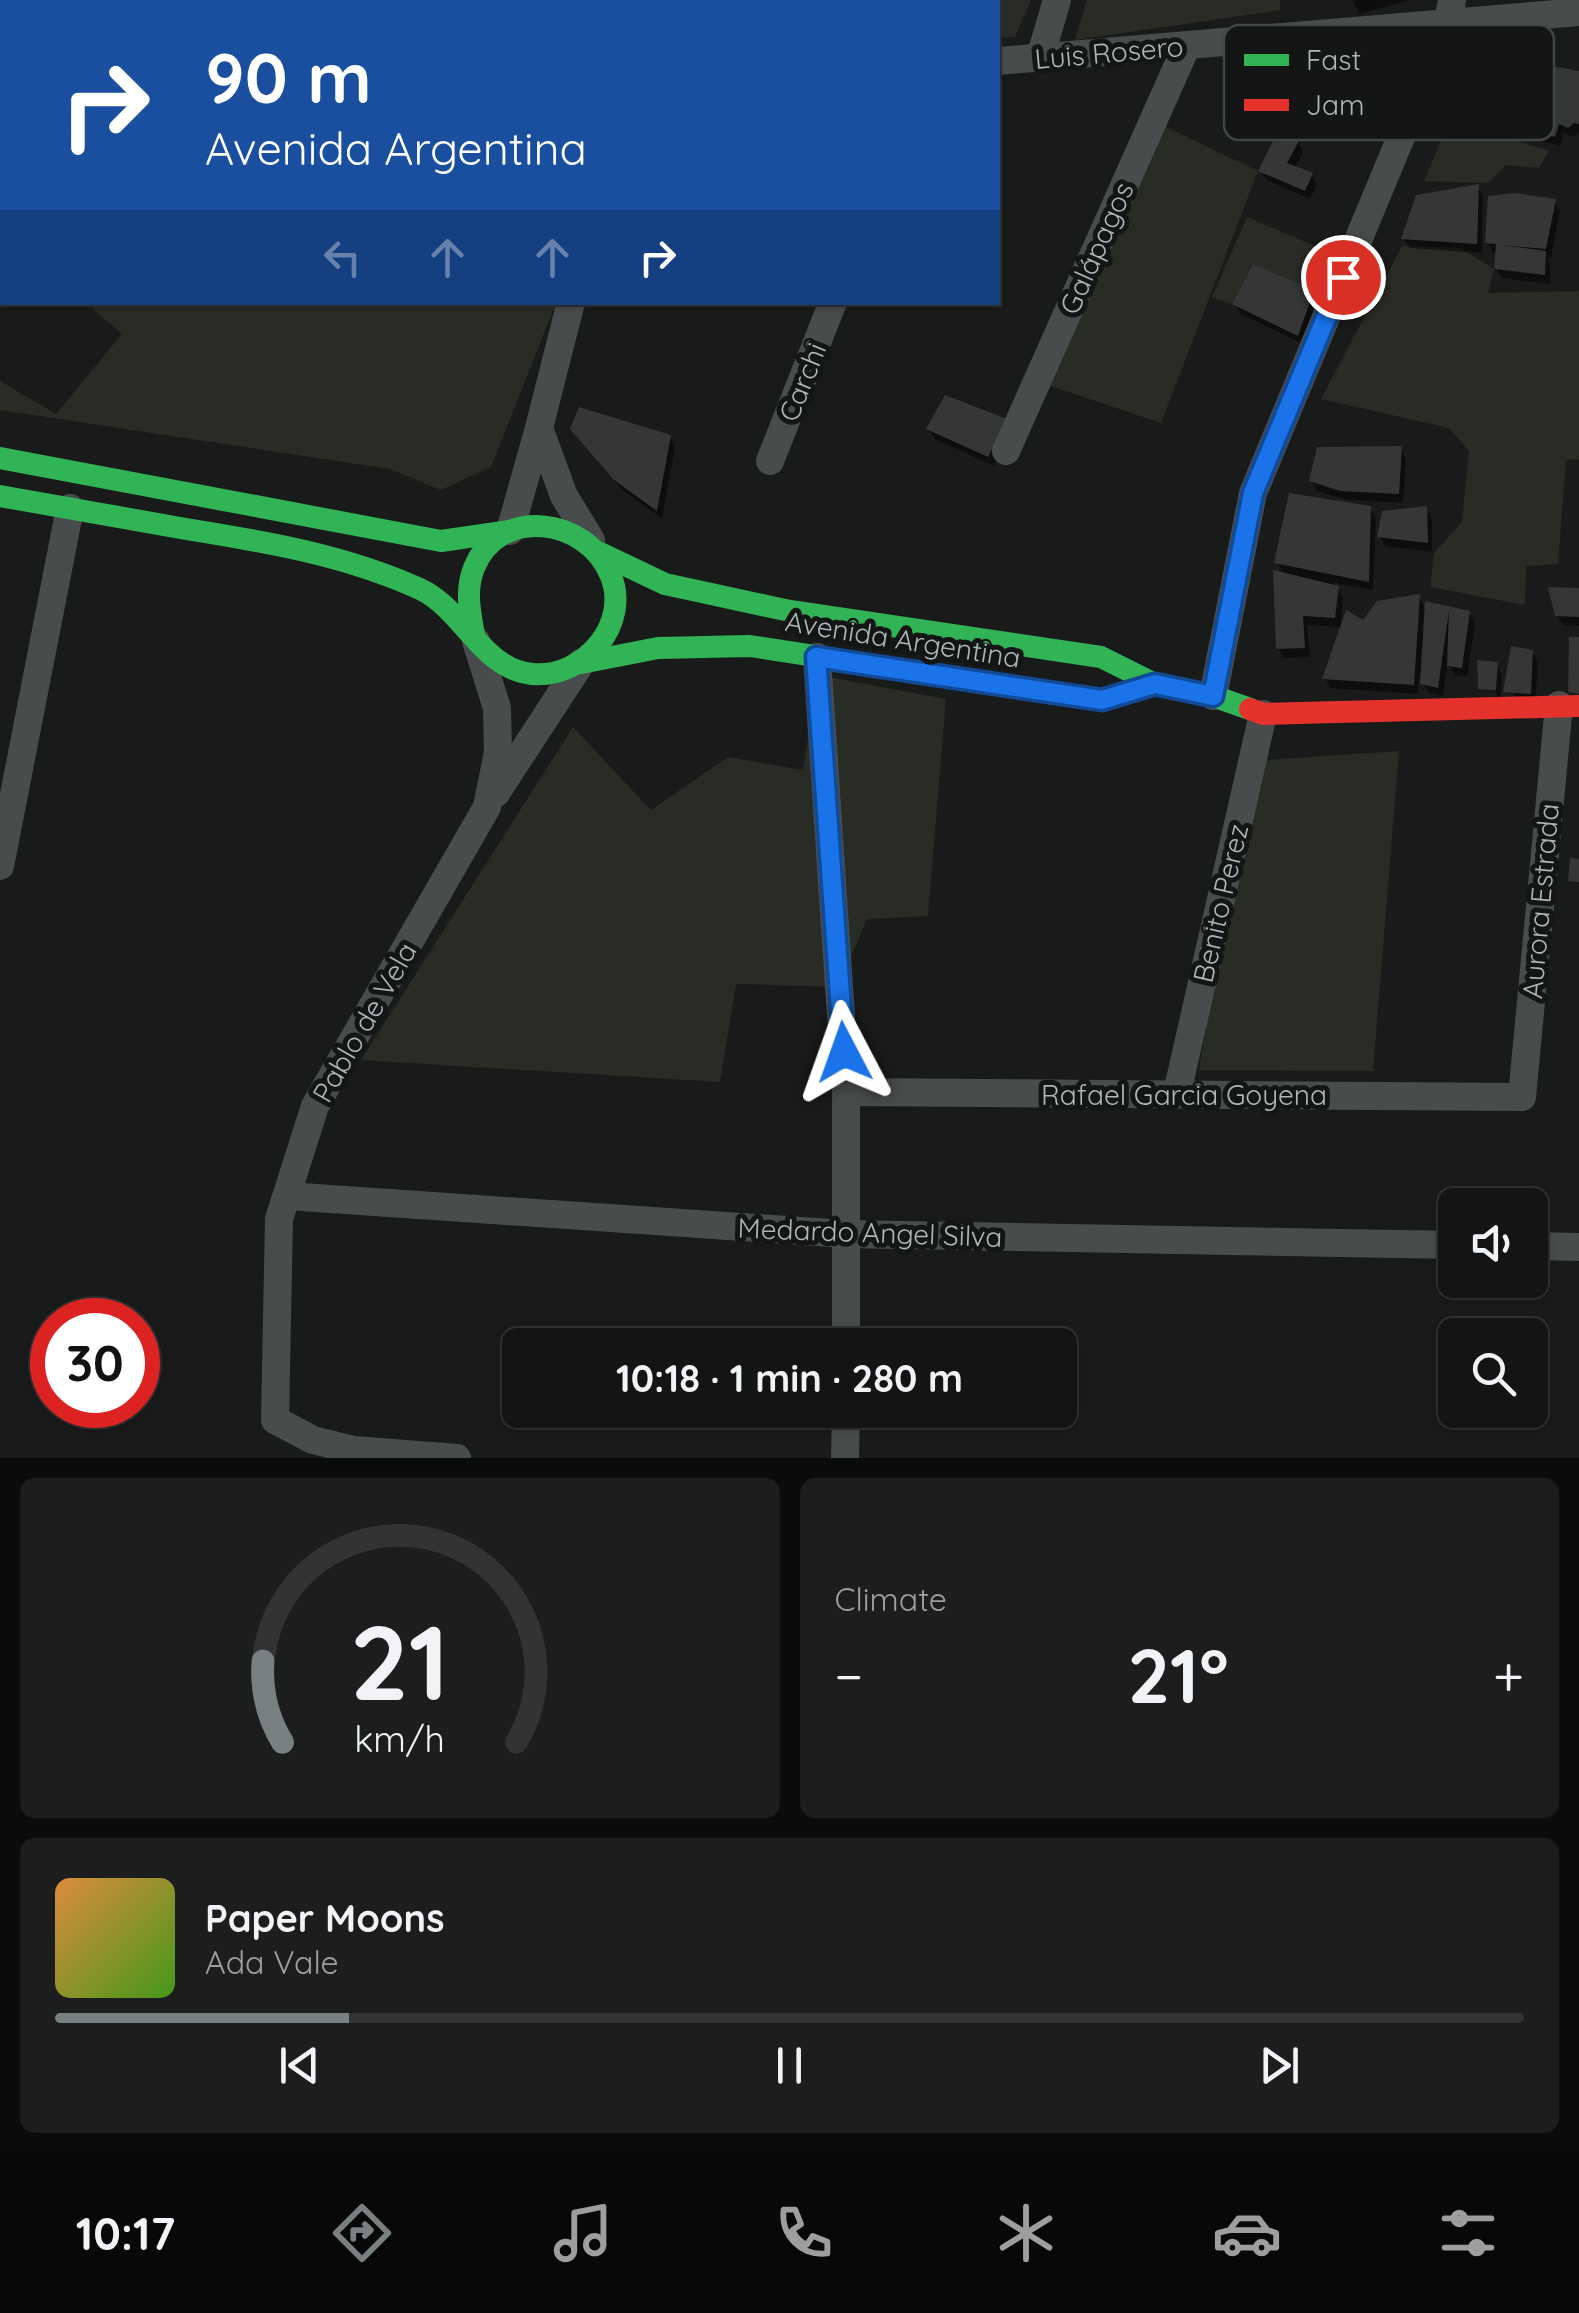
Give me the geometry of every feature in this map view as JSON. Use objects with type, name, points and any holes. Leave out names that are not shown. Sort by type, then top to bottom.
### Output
[{"type":"main road","points":[[0,458],[440,541],[534,525],[558,526],[581,536],[600,553],[612,575],[616,599],[612,624],[600,646],[582,662],[558,672],[533,674],[509,668],[489,654],[437,598],[398,578],[315,552],[0,496]]},
{"type":"main road","points":[[474,635],[466,612],[466,587],[474,564],[490,544],[510,531]]},
{"type":"main road","name":"Avenida Argentina","points":[[600,553],[665,584],[790,611],[1100,657],[1155,684],[1213,696],[1264,714],[1569,706]]},
{"type":"main road","name":"Avenida Argentina","points":[[582,662],[676,647],[750,646],[1102,700],[1155,684]]},
{"type":"street","points":[[1040,58],[1057,0]]},
{"type":"street","name":"Luis Rosero","points":[[1349,25],[1450,12],[1579,12]]},
{"type":"street","name":"Luis Rosero","points":[[1000,61],[1224,41]]},
{"type":"street","name":"Galápagos","points":[[1006,451],[1187,46]]},
{"type":"street","points":[[1213,696],[1253,493],[1398,140]]},
{"type":"street","points":[[510,531],[570,305]]},
{"type":"street","name":"Carchi","points":[[770,461],[833,305]]},
{"type":"street","points":[[539,428],[564,496],[600,553]]},
{"type":"street","points":[[0,866],[8,780],[70,508]]},
{"type":"street","name":"Pablo de Vela","points":[[456,1458],[354,1450],[313,1440],[275,1420],[279,1220],[315,1106],[487,806],[498,752],[497,708],[474,635]]},
{"type":"street","points":[[816,657],[846,1092],[846,1328]]},
{"type":"street","points":[[487,806],[582,662]]},
{"type":"street","name":"Aurora Estrada","points":[[1522,1097],[1569,706]]},
{"type":"street","name":"Benito Perez","points":[[1177,1093],[1264,714]]},
{"type":"street","name":"Rafael Garcia Goyena","points":[[846,1092],[1522,1097]]},
{"type":"street","name":"Medardo Angel Silva","points":[[286,1196],[846,1234],[1438,1245]]},
{"type":"street","points":[[1548,1246],[1579,1247]]},
{"type":"street","points":[[846,1428],[846,1458]]},
{"type":"shaded area","points":[[1000,0],[1031,0],[1015,37],[1000,38]]},
{"type":"shaded area","points":[[1087,0],[1280,0],[1280,10],[1075,40]]},
{"type":"shaded area","points":[[1162,125],[1258,171],[1161,423],[1045,384]]},
{"type":"shaded area","points":[[1442,140],[1514,140],[1549,151],[1539,168],[1505,165],[1489,183],[1424,181]]},
{"type":"shaded area","points":[[1247,217],[1329,252],[1314,290],[1253,264],[1232,304],[1212,297]]},
{"type":"shaded area","points":[[1402,246],[1460,248],[1494,269],[1488,293],[1579,291],[1579,459],[1566,460],[1558,564],[1526,566],[1525,605],[1430,587],[1434,553],[1462,522],[1469,451],[1449,428],[1321,399]]},
{"type":"shaded area","points":[[88,305],[555,305],[491,467],[441,490],[390,469],[0,410],[0,381],[56,414],[122,334]]},
{"type":"shaded area","points":[[818,675],[946,699],[928,916],[867,919],[838,987],[736,984],[720,1082],[361,1060],[573,727],[651,810],[728,757],[803,770]]},
{"type":"shaded area","points":[[1399,751],[1373,1071],[1199,1070],[1251,761]]},
{"type":"building","points":[[1554,66],[1579,71],[1579,124],[1568,128],[1559,124],[1555,137]]},
{"type":"building","points":[[1274,140],[1298,140],[1287,163],[1313,173],[1305,191],[1258,171]]},
{"type":"building","points":[[1479,184],[1477,244],[1401,239],[1416,195]]},
{"type":"building","points":[[1515,193],[1556,199],[1546,249],[1503,245],[1546,251],[1545,275],[1494,269],[1496,244],[1485,243],[1488,196]]},
{"type":"building","points":[[1253,264],[1314,290],[1298,336],[1232,304]]},
{"type":"building","points":[[945,395],[1007,419],[988,457],[926,429]]},
{"type":"building","points":[[579,407],[671,435],[657,511],[614,480],[570,429]]},
{"type":"building","points":[[1402,446],[1399,494],[1340,491],[1309,481],[1317,447]]},
{"type":"building","points":[[1289,493],[1371,506],[1369,582],[1274,563]]},
{"type":"building","points":[[1427,506],[1428,543],[1377,537],[1382,511]]},
{"type":"building","points":[[1273,570],[1339,586],[1335,618],[1303,616],[1305,648],[1276,649]]},
{"type":"building","points":[[1548,587],[1579,588],[1579,617],[1555,616]]},
{"type":"building","points":[[1420,594],[1414,685],[1322,679],[1346,610],[1363,620],[1377,601]]},
{"type":"building","points":[[1425,601],[1470,611],[1462,668],[1447,666],[1449,610],[1438,688],[1420,684]]},
{"type":"building","points":[[1569,637],[1579,637],[1579,694],[1568,692]]},
{"type":"building","points":[[1511,646],[1533,650],[1531,694],[1503,692]]},
{"type":"building","points":[[1477,660],[1498,662],[1496,690],[1478,689]]},
{"type":"building","points":[[1570,858],[1579,859],[1579,882],[1568,881]]},
{"type":"traffic: fast","points":[[0,458],[441,541],[510,531]]},
{"type":"traffic: fast","points":[[0,496],[276,545],[363,567],[435,598],[499,661],[532,674],[569,667],[599,644],[614,611],[610,574],[599,555],[563,531],[543,526],[522,527],[503,534],[486,548],[471,576],[469,601],[474,635]]},
{"type":"traffic: fast","points":[[600,553],[665,584],[790,611],[1101,657],[1155,684],[1213,696],[1250,709]]},
{"type":"traffic: fast","points":[[581,663],[658,648],[750,646],[1102,700],[1155,684]]},
{"type":"traffic: jam","points":[[1250,709],[1263,714],[1579,706]]},
{"type":"route","points":[[844,1052],[816,657],[1102,700],[1155,684],[1213,696],[1253,493],[1343,277]]}]
